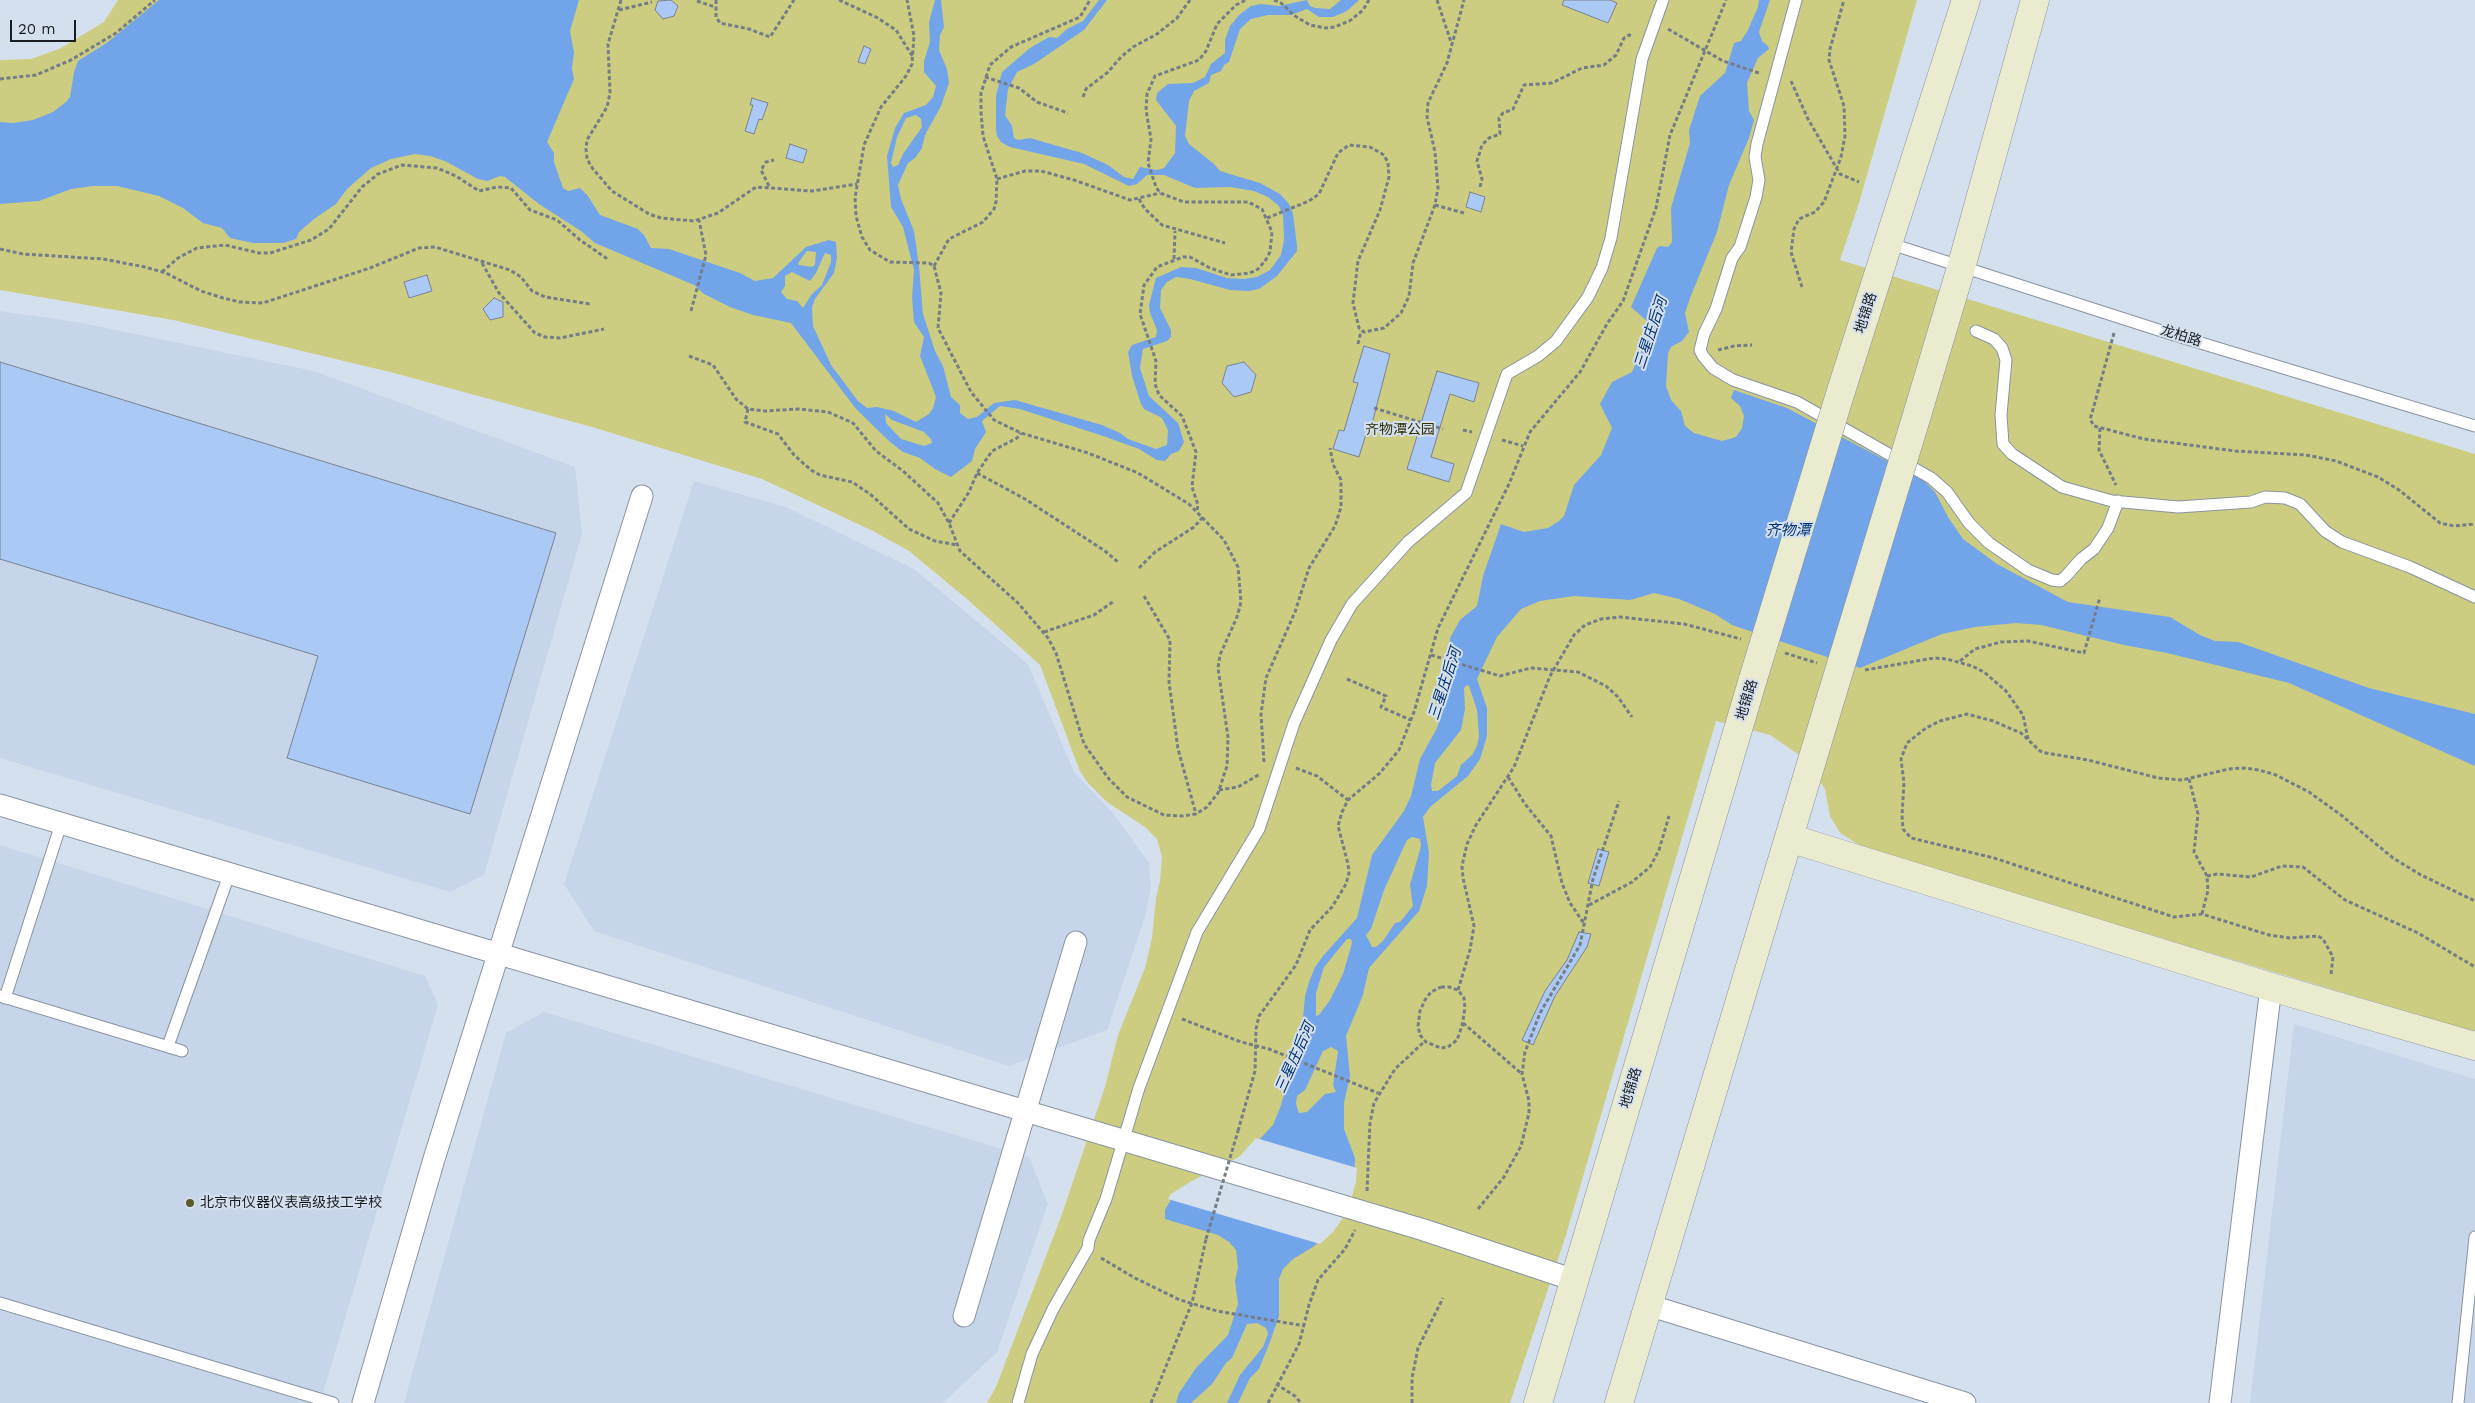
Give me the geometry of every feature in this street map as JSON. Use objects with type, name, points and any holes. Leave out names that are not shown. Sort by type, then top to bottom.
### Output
[{"type":"street","name":"地锦路","points":[[1538,1403],[1840,391],[1966,0]]},
{"type":"street","points":[[1619,1403],[1962,268],[2035,0]]},
{"type":"street","points":[[362,1403],[434,1159],[642,496]]},
{"type":"street","points":[[0,805],[229,875],[1424,1230],[1574,1280]]},
{"type":"street","points":[[1789,838],[2271,988],[2475,1046]]},
{"type":"street","points":[[964,1316],[1076,942]]},
{"type":"street","points":[[2220,1403],[2271,988]]},
{"type":"street","points":[[1648,1305],[1965,1403]]},
{"type":"lane","points":[[1018,1403],[1032,1354],[1052,1309],[1088,1248],[1089,1240],[1106,1200],[1122,1140],[1139,1088],[1197,932],[1256,835],[1276,781],[1294,723],[1331,640],[1352,604],[1408,542],[1430,521],[1458,502],[1466,493],[1507,374],[1538,356],[1556,341],[1588,297],[1602,268],[1611,238],[1642,59],[1663,0]]},
{"type":"lane","points":[[1796,0],[1756,152],[1759,180],[1756,197],[1740,248],[1732,258],[1716,309],[1704,334],[1700,350],[1703,356],[1713,368],[1733,380],[1797,402],[1932,478],[1947,492],[1969,523],[1989,543],[2028,570],[2052,580],[2060,581],[2094,549],[2108,528],[2118,501]]},
{"type":"lane","name":"龙柏路","points":[[1888,243],[1962,268],[2475,426]]},
{"type":"lane","points":[[1976,331],[1994,339],[2002,348],[2006,360],[2001,429],[2003,444],[2012,454],[2062,487],[2096,498],[2178,506],[2251,502],[2265,497],[2285,498],[2300,504],[2325,531],[2342,542],[2410,567],[2475,597]]},
{"type":"lane","points":[[61,824],[3,997],[182,1051]]},
{"type":"lane","points":[[168,1046],[229,875]]},
{"type":"lane","points":[[2458,1403],[2475,1237]]},
{"type":"lane","points":[[0,1303],[333,1403]]},
{"type":"path","points":[[0,79],[36,75],[61,65],[116,33],[154,0]]},
{"type":"path","points":[[621,0],[608,44],[610,93],[607,107],[587,140],[588,159],[593,169],[612,191],[638,208],[661,218],[699,220],[718,213],[756,187],[769,186],[812,191],[857,184]]},
{"type":"path","points":[[716,0],[716,17],[720,23],[749,29],[770,37],[794,0]]},
{"type":"path","points":[[839,0],[876,17],[896,30],[913,57]]},
{"type":"path","points":[[907,0],[914,36],[913,57],[906,76],[882,107],[864,145],[857,184],[856,216],[862,237],[870,250],[880,258],[901,264],[929,263],[934,266]]},
{"type":"path","points":[[688,356],[713,365],[736,399],[748,409],[828,412],[852,423],[876,451],[903,471],[938,503],[950,523],[960,551],[1018,603],[1044,632],[1056,653],[1084,744],[1109,779],[1127,797],[1164,815],[1182,816],[1196,814],[1207,807],[1219,790],[1226,766],[1228,737],[1218,668],[1226,639],[1237,617],[1240,589],[1238,567],[1224,540],[1197,511],[1158,484],[1117,463],[1021,433],[994,420],[971,392],[938,328],[936,320],[941,293],[934,266],[949,239],[982,222],[989,216],[996,202],[997,179],[983,136],[981,101],[990,65],[1011,47],[1075,20],[1083,12],[1090,0]]},
{"type":"path","points":[[1083,97],[1090,85],[1108,72],[1133,46],[1158,34],[1177,18],[1190,0]]},
{"type":"path","points":[[1197,511],[1198,505],[1192,487],[1196,452],[1182,416],[1158,395],[1155,384],[1156,361],[1144,330],[1140,304],[1144,285],[1158,267],[1174,259],[1190,257],[1210,268],[1231,274],[1250,273],[1258,269],[1270,252],[1272,232],[1262,209],[1248,202],[1184,202],[1160,193],[1154,184],[1148,163],[1151,139],[1146,103],[1151,82],[1161,73],[1199,60],[1206,51],[1217,24],[1236,5],[1246,0]]},
{"type":"path","points":[[1274,0],[1281,3],[1295,16],[1317,28],[1335,27],[1351,20],[1363,10],[1369,0]]},
{"type":"path","points":[[1437,0],[1452,46]]},
{"type":"path","points":[[1361,331],[1384,328],[1401,313],[1406,305],[1413,263],[1435,205],[1438,188],[1438,174],[1427,117],[1428,103],[1452,46],[1464,0]]},
{"type":"path","points":[[1151,1403],[1192,1303],[1206,1239],[1254,1071],[1259,1016],[1296,965],[1305,938],[1310,930],[1332,907],[1346,884],[1349,874],[1348,864],[1338,826],[1348,800],[1391,761],[1407,734],[1438,628],[1448,604],[1509,484],[1530,432],[1580,372],[1607,324],[1623,301],[1656,208],[1670,135],[1726,0]]},
{"type":"path","points":[[1802,287],[1792,252],[1794,228],[1799,219],[1815,212],[1824,202],[1845,136],[1846,121],[1839,88],[1829,60],[1830,49],[1844,0]]},
{"type":"path","points":[[697,1],[715,7]]},
{"type":"path","points":[[618,10],[652,2]]},
{"type":"path","points":[[1672,31],[1723,61],[1755,72]]},
{"type":"path","points":[[1480,187],[1482,179],[1477,161],[1482,145],[1489,138],[1500,134],[1499,118],[1513,109],[1524,85],[1552,83],[1582,68],[1604,65],[1616,55],[1624,38],[1629,35],[1641,38]]},
{"type":"path","points":[[1781,53],[1808,119],[1836,169],[1840,174],[1859,182]]},
{"type":"path","points":[[986,77],[1019,88],[1037,102],[1068,113]]},
{"type":"path","points":[[1267,218],[1309,201],[1324,188],[1334,160],[1343,148],[1349,145],[1361,145],[1370,147],[1384,155],[1388,163],[1389,177],[1380,210],[1358,261],[1355,276],[1353,303],[1361,331],[1358,344]]},
{"type":"path","points":[[769,186],[761,170],[766,162],[774,160]]},
{"type":"path","points":[[162,272],[178,258],[197,248],[225,245],[259,253],[270,253],[311,240],[328,229],[362,187],[378,174],[402,166],[437,168],[456,176],[479,191],[497,187],[512,188],[530,210],[557,220],[580,240],[609,260]]},
{"type":"path","points":[[997,179],[1025,171],[1040,171],[1091,185],[1114,196],[1130,200],[1160,193]]},
{"type":"path","points":[[1140,199],[1154,219],[1175,230],[1212,238],[1225,243]]},
{"type":"path","points":[[1435,205],[1464,213]]},
{"type":"path","points":[[691,311],[706,260],[705,240],[699,220]]},
{"type":"path","points":[[1174,259],[1175,230]]},
{"type":"path","points":[[0,249],[23,254],[104,259],[162,272],[201,291],[223,298],[240,302],[263,303],[288,296],[337,277],[370,268],[419,248],[435,247],[482,263],[510,270],[521,277],[532,290],[545,297],[590,304]]},
{"type":"path","points":[[482,263],[499,293],[535,333],[545,337],[560,338],[604,329]]},
{"type":"path","points":[[2114,333],[2090,419],[2094,426],[2144,439],[2177,441],[2236,451],[2306,455],[2336,461],[2378,477],[2399,490],[2440,523],[2454,526],[2475,524]]},
{"type":"path","points":[[1703,356],[1734,346],[1752,345]]},
{"type":"path","points":[[1374,408],[1443,428]]},
{"type":"path","points":[[748,409],[745,422],[772,430],[778,434],[794,455],[811,470],[820,475],[852,482],[870,494],[909,529],[935,541],[958,545]]},
{"type":"path","points":[[2100,428],[2099,450],[2118,488],[2118,501]]},
{"type":"path","points":[[950,523],[969,492],[977,473],[992,451],[1017,438],[1021,433]]},
{"type":"path","points":[[1276,781],[1262,760],[1261,714],[1266,678],[1294,612],[1309,568],[1335,526],[1341,507],[1341,480],[1333,464],[1330,448]]},
{"type":"path","points":[[977,473],[1032,503],[1105,551],[1118,562]]},
{"type":"path","points":[[1139,568],[1155,552],[1194,527],[1203,517]]},
{"type":"path","points":[[1144,596],[1170,640],[1169,682],[1175,731],[1183,772],[1196,814]]},
{"type":"path","points":[[1960,662],[1976,649],[2001,642],[2028,641],[2084,653],[2100,598]]},
{"type":"path","points":[[1044,632],[1094,615],[1114,602]]},
{"type":"path","points":[[1458,990],[1441,987],[1429,994],[1420,1011],[1419,1030],[1422,1039],[1430,1045],[1445,1048],[1457,1040],[1463,1023],[1465,1003],[1458,990],[1470,950],[1474,926],[1463,878],[1464,855],[1476,825],[1508,777],[1526,741],[1554,669],[1574,635],[1586,625],[1601,619],[1620,617],[1663,620],[1702,628],[1748,642]]},
{"type":"path","points":[[1783,653],[1822,665]]},
{"type":"path","points":[[1431,655],[1500,676],[1525,669],[1554,669],[1578,672],[1598,680],[1618,697],[1632,717]]},
{"type":"path","points":[[1858,670],[1886,668],[1922,659],[1947,659],[1960,662],[1984,672],[2006,691],[2023,715],[2028,740]]},
{"type":"path","points":[[1347,679],[1386,696],[1381,707],[1411,720]]},
{"type":"path","points":[[2331,974],[2333,957],[2323,939],[2318,936],[2290,938],[2269,935],[2202,914],[2174,917],[1994,858],[1921,842],[1911,838],[1903,830],[1901,759],[1907,743],[1912,737],[1940,721],[1966,714],[2010,727],[2021,733],[2040,751],[2046,753],[2088,760],[2167,779],[2189,779],[2244,768],[2276,775],[2325,803],[2407,867],[2475,901]]},
{"type":"path","points":[[1282,763],[1317,776],[1348,800]]},
{"type":"path","points":[[1219,790],[1238,787],[1267,770]]},
{"type":"path","points":[[1508,777],[1525,804],[1551,836],[1562,883],[1570,902],[1585,926]]},
{"type":"path","points":[[2189,779],[2198,814],[2194,852],[2207,876],[2208,890],[2202,914]]},
{"type":"path","points":[[1478,1209],[1504,1177],[1521,1146],[1529,1107],[1522,1074],[1524,1052],[1555,986],[1571,962],[1585,926],[1593,879],[1619,801]]},
{"type":"path","points":[[1588,906],[1632,882],[1650,867],[1659,850],[1670,816]]},
{"type":"path","points":[[2207,876],[2217,874],[2251,877],[2282,866],[2303,867],[2345,900],[2418,933],[2475,967]]},
{"type":"path","points":[[1182,1019],[1255,1046],[1289,1056],[1378,1094]]},
{"type":"path","points":[[1463,1023],[1522,1074]]},
{"type":"path","points":[[1088,1248],[1135,1278],[1180,1300],[1226,1312],[1304,1326]]},
{"type":"path","points":[[1412,1403],[1412,1378],[1418,1348],[1443,1298]]},
{"type":"path","points":[[1276,1384],[1295,1396],[1302,1403]]},
{"type":"shaded area","points":[[0,311],[77,322],[314,371],[575,467],[582,534],[484,875],[450,892],[0,758]]},
{"type":"shaded area","points":[[694,481],[786,507],[914,569],[1028,664],[1074,772],[1113,813],[1149,863],[1151,886],[1146,913],[1107,1030],[1009,1066],[594,931],[564,884]]},
{"type":"shaded area","name":"北京市仪器仪表高级技工学校","points":[[0,845],[425,976],[438,1005],[320,1403],[0,1403]]},
{"type":"shaded area","points":[[544,1012],[1029,1157],[1048,1204],[997,1352],[943,1403],[404,1403],[506,1033]]},
{"type":"shaded area","points":[[2294,1024],[2475,1079],[2475,1403],[2250,1403]]},
{"type":"green space","name":"齐物潭公园","points":[[118,0],[1917,0],[1859,203],[1840,260],[2475,454],[2475,1032],[1869,851],[1840,833],[1830,816],[1825,789],[1805,759],[1770,735],[1716,721],[1566,1235],[1510,1403],[987,1403],[996,1387],[1062,1214],[1105,1087],[1118,1035],[1145,968],[1152,938],[1156,898],[1160,881],[1162,857],[1157,839],[1145,827],[1107,802],[1087,782],[1079,769],[1040,665],[967,599],[909,551],[873,531],[762,479],[592,427],[394,373],[173,320],[0,290],[0,60],[31,59],[61,48],[104,22]]},
{"type":"water","points":[[159,0],[579,0],[570,31],[574,53],[572,68],[574,79],[547,142],[554,153],[554,162],[563,188],[568,191],[580,188],[588,196],[600,215],[638,229],[644,235],[651,248],[669,249],[740,273],[755,281],[773,278],[806,247],[829,240],[836,242],[837,258],[834,273],[815,299],[812,307],[813,326],[831,365],[858,401],[867,408],[877,407],[894,411],[916,422],[929,414],[936,397],[920,356],[924,337],[914,322],[912,298],[914,270],[903,227],[891,207],[887,156],[895,128],[904,113],[926,105],[933,97],[936,86],[924,72],[924,61],[930,42],[929,22],[935,0],[941,0],[944,27],[940,35],[939,50],[947,69],[949,83],[941,106],[925,135],[922,148],[915,158],[908,163],[898,185],[901,199],[914,231],[923,314],[935,351],[943,366],[951,397],[960,405],[960,413],[968,419],[977,417],[994,403],[1015,400],[1102,425],[1128,439],[1156,449],[1167,445],[1168,430],[1162,418],[1144,409],[1141,404],[1132,376],[1128,352],[1132,345],[1156,337],[1157,330],[1149,305],[1156,278],[1181,267],[1196,268],[1227,278],[1243,279],[1257,277],[1270,270],[1281,255],[1284,240],[1283,215],[1279,206],[1268,197],[1254,191],[1230,187],[1195,188],[1164,175],[1147,175],[1137,184],[1129,186],[1084,164],[1010,147],[1001,142],[997,136],[996,128],[996,96],[1002,72],[1030,48],[1049,37],[1057,38],[1067,29],[1083,21],[1099,0],[1107,0],[1084,30],[1034,64],[1017,72],[1008,89],[1005,115],[1012,126],[1014,138],[1018,140],[1030,138],[1082,153],[1108,165],[1124,177],[1133,179],[1140,167],[1157,170],[1164,168],[1175,153],[1176,126],[1156,100],[1157,93],[1168,84],[1193,83],[1205,77],[1211,64],[1225,53],[1225,40],[1230,26],[1239,15],[1251,6],[1261,4],[1279,6],[1307,0],[1310,6],[1315,8],[1330,9],[1341,0],[1359,0],[1347,11],[1333,17],[1319,17],[1307,9],[1291,15],[1268,15],[1251,19],[1240,29],[1229,62],[1224,65],[1221,71],[1211,75],[1209,83],[1194,91],[1189,101],[1185,136],[1189,144],[1220,171],[1260,183],[1280,194],[1289,204],[1293,214],[1297,251],[1277,276],[1259,289],[1249,291],[1230,290],[1176,277],[1167,282],[1161,290],[1160,308],[1171,330],[1171,337],[1167,341],[1143,349],[1140,368],[1149,396],[1178,423],[1184,442],[1179,451],[1171,454],[1165,461],[1157,460],[1139,449],[1106,437],[1020,409],[1000,406],[982,421],[986,432],[975,449],[972,461],[951,477],[935,469],[920,458],[903,452],[890,442],[856,409],[791,323],[753,315],[730,307],[704,294],[694,285],[595,243],[581,231],[539,204],[505,177],[500,176],[487,181],[478,179],[445,161],[430,156],[415,154],[391,159],[371,168],[347,189],[336,204],[299,232],[296,239],[283,243],[253,243],[230,238],[222,228],[203,223],[183,208],[159,196],[117,186],[93,186],[71,189],[39,201],[0,204],[0,122],[13,123],[33,120],[53,112],[70,97],[74,72],[78,61],[108,42]],"holes":[[[916,115],[921,119],[922,127],[903,154],[898,165],[893,167],[891,163],[897,137],[906,118]],[[807,251],[816,252],[815,265],[812,267],[799,265],[798,263]],[[825,253],[831,255],[831,262],[822,285],[812,294],[803,308],[797,301],[787,299],[781,292],[785,286],[785,276],[792,272],[810,281],[816,273]],[[885,414],[892,420],[924,432],[931,439],[932,443],[924,446],[901,439],[886,423]]]},
{"type":"water","name":"齐物潭","points":[[1759,0],[1770,0],[1759,32],[1762,41],[1769,49],[1758,58],[1747,83],[1749,111],[1754,120],[1749,138],[1729,185],[1717,232],[1685,313],[1689,332],[1682,341],[1671,347],[1668,353],[1666,386],[1671,400],[1681,411],[1685,426],[1694,433],[1722,441],[1736,437],[1742,428],[1744,416],[1740,406],[1731,398],[1734,390],[1787,408],[1923,480],[1935,492],[1948,517],[1963,539],[1997,564],[2068,602],[2170,617],[2200,635],[2215,641],[2238,642],[2369,688],[2475,714],[2475,766],[2289,683],[2041,625],[2016,623],[1975,627],[1942,634],[1860,668],[1732,625],[1715,614],[1679,599],[1654,593],[1630,600],[1574,596],[1540,601],[1521,609],[1497,637],[1477,679],[1487,708],[1487,736],[1480,759],[1468,776],[1430,807],[1423,817],[1429,853],[1427,886],[1419,911],[1369,968],[1363,995],[1346,1036],[1350,1076],[1344,1103],[1344,1129],[1355,1158],[1354,1181],[1331,1231],[1313,1247],[1293,1259],[1283,1269],[1279,1279],[1279,1316],[1259,1369],[1250,1378],[1238,1403],[1227,1403],[1240,1375],[1263,1347],[1268,1334],[1266,1328],[1257,1323],[1247,1324],[1232,1358],[1226,1363],[1212,1384],[1191,1403],[1176,1403],[1179,1393],[1196,1368],[1228,1335],[1238,1304],[1235,1281],[1238,1267],[1236,1250],[1229,1242],[1218,1235],[1165,1219],[1165,1210],[1173,1196],[1241,1159],[1273,1125],[1301,1040],[1305,996],[1309,982],[1315,967],[1323,956],[1357,918],[1372,855],[1404,811],[1411,796],[1420,759],[1437,728],[1450,690],[1450,638],[1460,620],[1477,606],[1483,576],[1501,524],[1524,532],[1548,528],[1559,521],[1564,516],[1574,485],[1601,455],[1612,428],[1600,404],[1612,382],[1632,372],[1647,338],[1649,323],[1631,307],[1657,248],[1660,246],[1668,247],[1672,242],[1671,208],[1690,143],[1689,130],[1700,96],[1725,73],[1734,43],[1741,41],[1758,7]],"holes":[[[1467,685],[1469,686],[1477,710],[1479,736],[1477,746],[1472,755],[1461,765],[1457,776],[1438,791],[1432,791],[1431,785],[1435,763],[1461,730],[1465,709],[1464,688]],[[1412,837],[1420,839],[1421,846],[1410,885],[1413,906],[1400,922],[1395,923],[1383,941],[1376,947],[1372,947],[1366,935],[1371,929],[1384,890],[1407,840]],[[1347,939],[1351,939],[1352,943],[1343,974],[1330,1000],[1319,1015],[1316,1016],[1316,993],[1324,967]],[[1331,1047],[1338,1051],[1333,1085],[1336,1092],[1325,1094],[1307,1112],[1299,1113],[1296,1104],[1297,1096],[1305,1090],[1323,1051]]]},
{"type":"pier","points":[[1256,1138],[1357,1168],[1356,1182],[1348,1211],[1333,1232],[1320,1244],[1168,1199],[1171,1194],[1190,1182],[1239,1157]]},
{"type":"building","points":[[671,0],[678,6],[674,16],[663,19],[655,10],[658,1]]},
{"type":"building","points":[[1564,0],[1610,0],[1617,3],[1608,23],[1562,5]]},
{"type":"building","points":[[864,46],[871,49],[865,64],[858,62]]},
{"type":"building","points":[[752,98],[768,103],[762,120],[759,119],[754,134],[745,131],[753,105],[750,105]]},
{"type":"building","points":[[790,144],[807,150],[803,163],[786,158]]},
{"type":"building","points":[[1470,192],[1485,197],[1481,212],[1466,207]]},
{"type":"building","points":[[427,275],[432,291],[409,298],[404,282]]},
{"type":"building","points":[[494,298],[503,302],[503,317],[490,320],[483,309]]},
{"type":"building","points":[[1364,346],[1390,354],[1372,424],[1369,424],[1359,457],[1333,449],[1339,430],[1344,431],[1358,383],[1353,382]]},
{"type":"building","points":[[0,362],[556,533],[470,814],[287,758],[318,656],[0,559]]},
{"type":"building","points":[[1244,362],[1256,375],[1251,392],[1234,397],[1222,383],[1227,366]]},
{"type":"building","points":[[1437,371],[1479,383],[1474,402],[1450,394],[1431,457],[1454,464],[1449,482],[1407,469]]},
{"type":"building","points":[[1598,849],[1609,852],[1599,886],[1588,883]]},
{"type":"building","points":[[1579,932],[1591,934],[1587,947],[1555,996],[1533,1045],[1522,1040],[1545,991],[1567,960]]},
{"type":"place","name":"北京市仪器仪表高级技工学校","points":[[190,1203]]},
{"type":"water label","name":"三星庄后河","points":[[1651,333]]},
{"type":"water label","name":"三星庄后河","points":[[1445,684]]},
{"type":"water label","name":"三星庄后河","points":[[1295,1058]]}]
